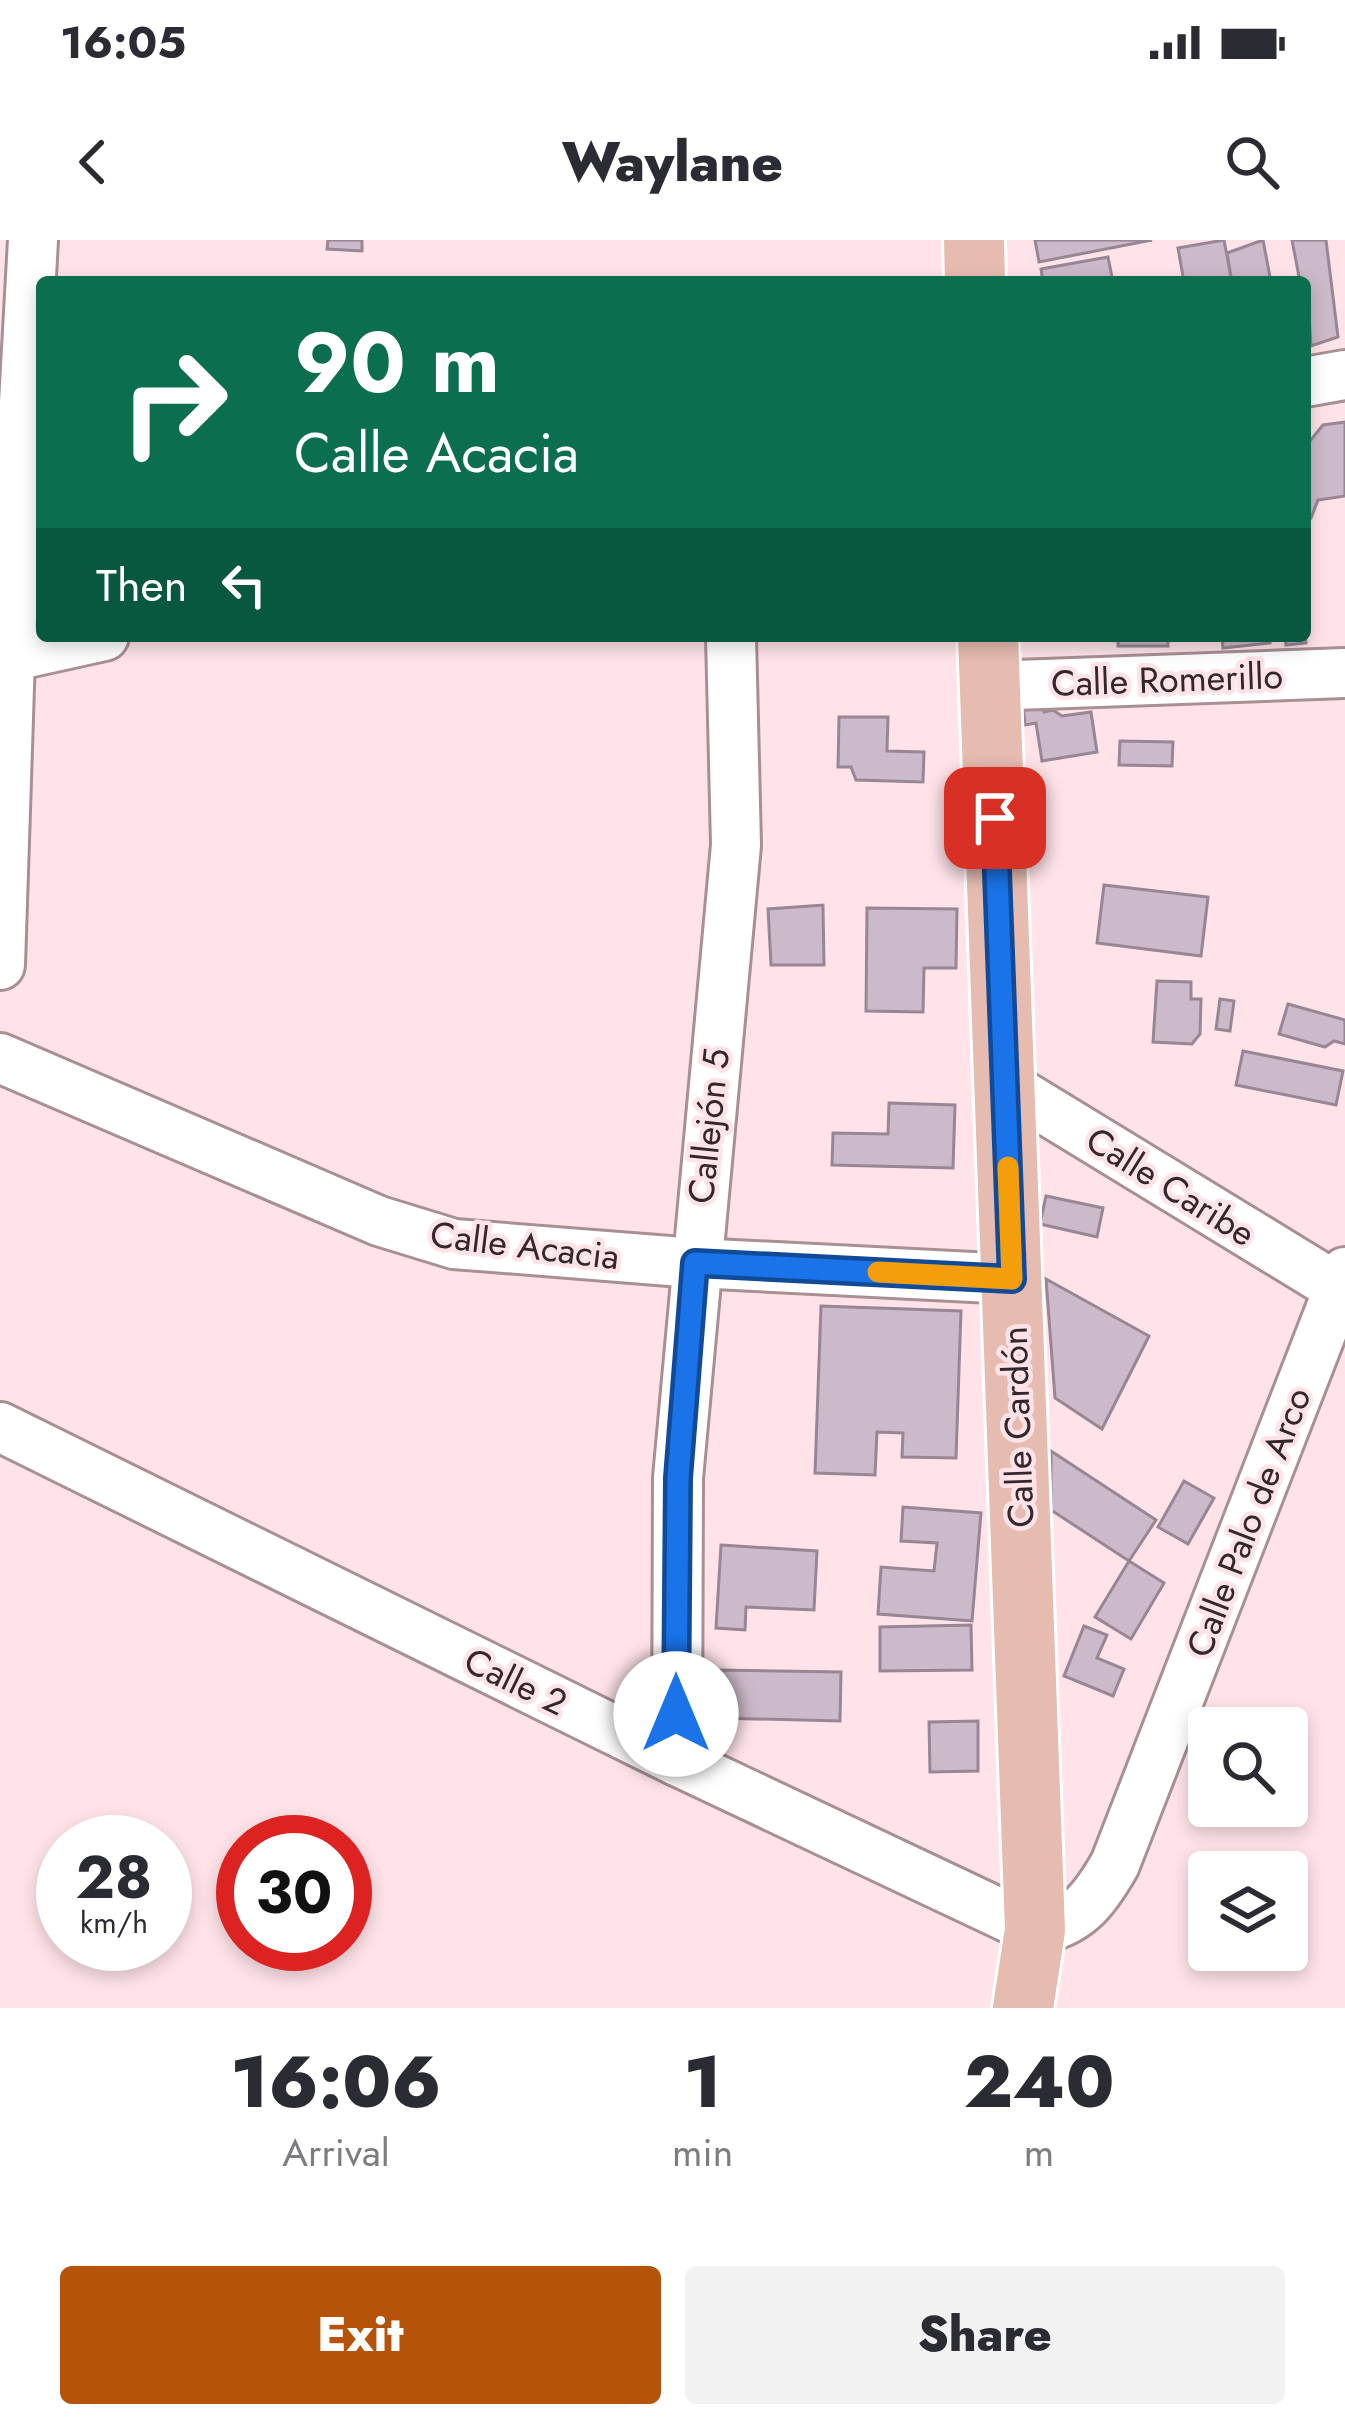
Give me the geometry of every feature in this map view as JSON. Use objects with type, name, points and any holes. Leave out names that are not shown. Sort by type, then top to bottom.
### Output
[{"type":"main road","points":[[974,240],[975,276]]},
{"type":"main road","name":"Calle Cardón","points":[[989,661],[1036,1930]]},
{"type":"main road","points":[[1023,2008],[1036,1930]]},
{"type":"street","points":[[0,965],[5,657],[33,240]]},
{"type":"street","points":[[1311,381],[1345,375]]},
{"type":"street","points":[[5,657],[76,642]]},
{"type":"street","name":"Callejón 5","points":[[677,1761],[678,1478],[736,845],[731,642]]},
{"type":"street","name":"Calle Romerillo","points":[[989,661],[1345,673]]},
{"type":"street","name":"Calle Acacia","points":[[0,1058],[379,1221],[454,1244],[695,1263],[1012,1279]]},
{"type":"street","name":"Calle Caribe","points":[[1004,1084],[1342,1280]]},
{"type":"street","name":"Calle Palo de Arco","points":[[1036,1930],[1061,1926],[1094,1902],[1115,1864],[1342,1280]]},
{"type":"street","name":"Calle 2","points":[[0,1426],[677,1761],[1036,1930]]},
{"type":"building","points":[[328,240],[362,240],[362,251],[327,249]]},
{"type":"building","points":[[1035,240],[1152,240],[1039,262]]},
{"type":"building","points":[[1224,240],[1231,276],[1183,276],[1178,248]]},
{"type":"building","points":[[1263,240],[1270,276],[1231,276],[1227,253]]},
{"type":"building","points":[[1292,240],[1326,240],[1338,337],[1311,346],[1311,276],[1299,276]]},
{"type":"building","points":[[1108,257],[1112,276],[1042,276],[1041,269]]},
{"type":"building","points":[[1345,422],[1345,496],[1318,500],[1311,518],[1311,440],[1323,425]]},
{"type":"building","points":[[1118,642],[1168,642],[1168,646],[1118,646]]},
{"type":"building","points":[[1222,642],[1270,642],[1270,643],[1223,648]]},
{"type":"building","points":[[1040,703],[1044,712],[1053,710],[1062,716],[1091,712],[1097,752],[1042,761],[1036,723],[1025,725],[1023,705]]},
{"type":"building","points":[[839,717],[888,717],[887,751],[924,752],[923,782],[856,780],[851,767],[838,767]]},
{"type":"building","points":[[1120,741],[1173,742],[1172,766],[1119,765]]},
{"type":"building","points":[[1104,885],[1208,897],[1201,956],[1097,943]]},
{"type":"building","points":[[823,905],[824,965],[771,965],[768,909]]},
{"type":"building","points":[[867,908],[957,909],[956,968],[924,968],[923,1012],[866,1011]]},
{"type":"building","points":[[1157,981],[1191,982],[1191,999],[1201,999],[1200,1034],[1192,1044],[1153,1042]]},
{"type":"building","points":[[1220,999],[1234,1001],[1230,1031],[1216,1029]]},
{"type":"building","points":[[1288,1004],[1345,1020],[1345,1044],[1334,1041],[1325,1047],[1279,1034]]},
{"type":"building","points":[[1243,1051],[1343,1071],[1336,1105],[1236,1085]]},
{"type":"building","points":[[889,1103],[955,1105],[953,1168],[832,1165],[833,1133],[888,1134]]},
{"type":"building","points":[[1046,1196],[1103,1208],[1097,1237],[1040,1224]]},
{"type":"building","points":[[1046,1279],[1149,1336],[1102,1429],[1055,1398]]},
{"type":"building","points":[[821,1306],[961,1311],[956,1458],[902,1457],[903,1433],[877,1432],[875,1475],[815,1473]]},
{"type":"building","points":[[1051,1451],[1156,1520],[1129,1561],[1051,1510]]},
{"type":"building","points":[[1184,1481],[1214,1498],[1188,1544],[1158,1527]]},
{"type":"building","points":[[903,1507],[981,1513],[972,1621],[878,1614],[881,1567],[934,1571],[937,1543],[901,1541]]},
{"type":"building","points":[[721,1545],[817,1551],[814,1610],[746,1607],[745,1630],[716,1628]]},
{"type":"building","points":[[1129,1561],[1164,1583],[1131,1639],[1095,1617]]},
{"type":"building","points":[[971,1625],[972,1670],[880,1671],[880,1627]]},
{"type":"building","points":[[1084,1626],[1107,1635],[1097,1658],[1124,1669],[1113,1696],[1064,1676]]},
{"type":"building","points":[[719,1670],[841,1672],[840,1721],[718,1718]]},
{"type":"building","points":[[978,1721],[978,1771],[930,1772],[929,1722]]},
{"type":"slow traffic","points":[[878,1272],[1012,1279],[1008,1167]]},
{"type":"route","points":[[676,1714],[678,1478],[695,1263],[1012,1279],[995,818]]}]
